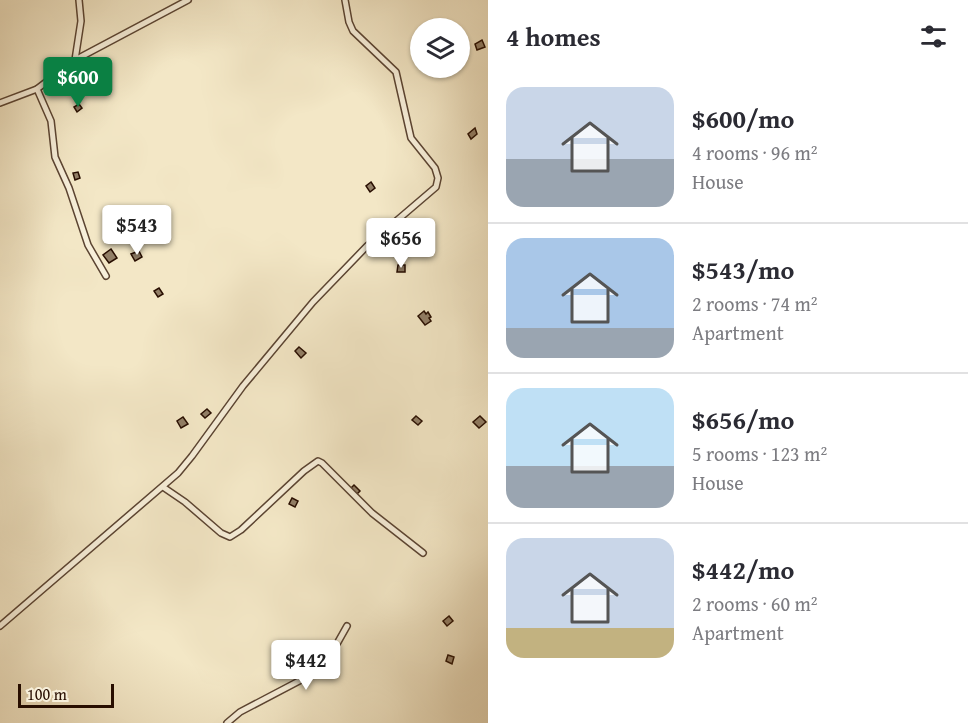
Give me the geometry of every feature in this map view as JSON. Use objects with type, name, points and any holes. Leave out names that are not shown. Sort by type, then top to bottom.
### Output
[{"type":"street","points":[[75,60],[81,21],[79,0]]},
{"type":"street","points":[[0,103],[37,88],[75,60],[188,0]]},
{"type":"street","points":[[0,626],[163,487],[192,456],[243,386],[313,302],[367,246],[438,183],[435,168],[411,138],[396,72],[353,31],[345,0]]},
{"type":"street","points":[[37,88],[51,121],[55,157],[69,188],[88,245],[106,276]]},
{"type":"street","points":[[163,487],[185,502],[221,533],[230,537],[318,461],[372,513],[423,553]]},
{"type":"street","points":[[227,723],[240,712],[320,670],[346,626]]},
{"type":"building","points":[[482,40],[485,47],[477,50],[475,44]]},
{"type":"building","points":[[79,104],[82,108],[77,112],[74,107]]},
{"type":"building","points":[[475,128],[477,134],[471,139],[468,134]]},
{"type":"building","points":[[78,172],[80,178],[75,180],[73,173]]},
{"type":"building","points":[[371,182],[375,188],[370,192],[366,186]]},
{"type":"building","points":[[111,249],[117,258],[109,263],[103,255]]},
{"type":"building","points":[[139,251],[142,257],[135,261],[131,254]]},
{"type":"building","points":[[398,265],[405,265],[405,272],[397,272]]},
{"type":"building","points":[[159,288],[163,294],[158,297],[154,291]]},
{"type":"building","points":[[424,311],[426,314],[428,312],[431,317],[429,318],[431,321],[425,325],[418,316]]},
{"type":"building","points":[[299,347],[306,353],[301,358],[295,351]]},
{"type":"building","points":[[207,409],[211,413],[205,418],[201,414]]},
{"type":"building","points":[[416,416],[422,421],[418,425],[412,420]]},
{"type":"building","points":[[480,416],[486,422],[479,428],[473,422]]},
{"type":"building","points":[[183,417],[188,424],[181,428],[177,421]]},
{"type":"building","points":[[354,485],[360,491],[356,495],[350,489]]},
{"type":"building","points":[[292,498],[298,501],[295,507],[289,504]]},
{"type":"building","points":[[449,616],[453,621],[447,626],[443,621]]},
{"type":"building","points":[[448,655],[454,657],[452,664],[446,661]]}]
